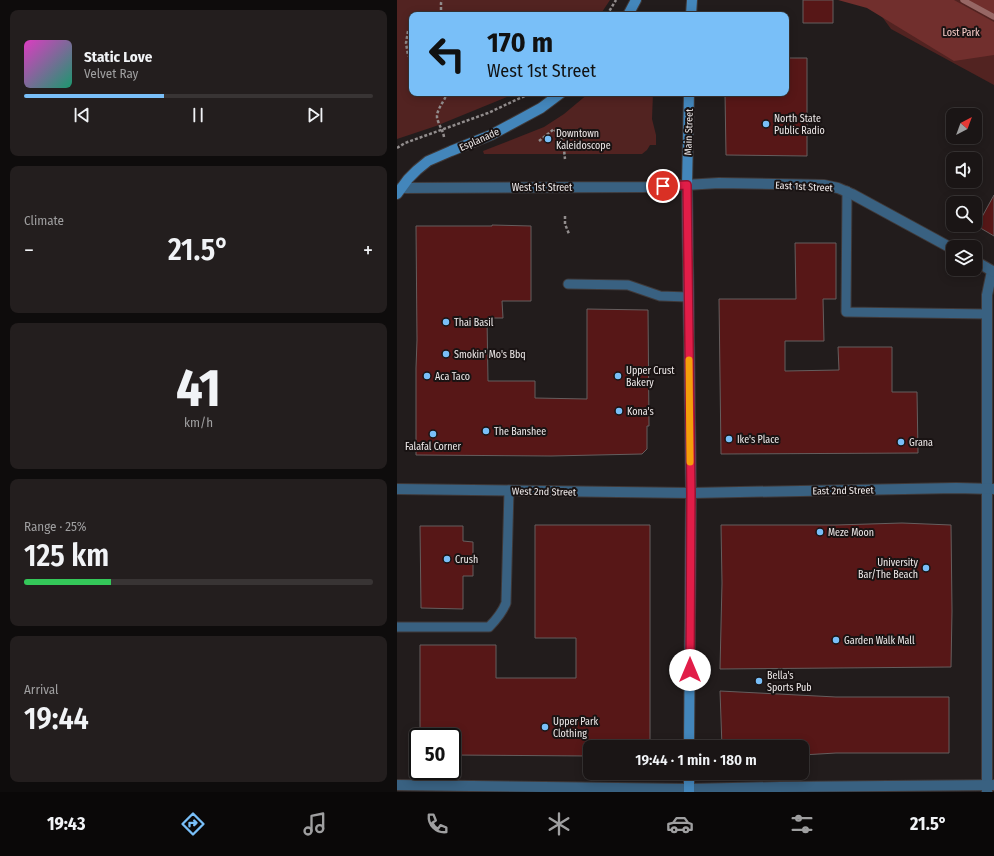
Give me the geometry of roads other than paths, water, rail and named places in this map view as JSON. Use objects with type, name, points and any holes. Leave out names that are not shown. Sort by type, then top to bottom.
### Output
[{"type":"main road","points":[[630,12],[636,0]]},
{"type":"main road","points":[[691,12],[692,0]]},
{"type":"main road","name":"Esplanade","points":[[398,190],[417,170],[428,162],[491,135],[541,108],[557,96]]},
{"type":"main road","name":"Main Street","points":[[689,96],[687,185],[691,493],[689,740]]},
{"type":"main road","points":[[689,780],[689,791]]},
{"type":"street","name":"East 1st Street","points":[[687,185],[719,183],[824,185],[838,188],[847,191],[946,245]]},
{"type":"street","name":"West 1st Street","points":[[398,190],[644,187],[687,185]]},
{"type":"street","points":[[397,785],[480,789],[689,791],[780,787],[990,788],[991,489],[987,295],[993,272],[982,266]]},
{"type":"street","name":"East 2nd Street","points":[[691,493],[956,488],[991,489]]},
{"type":"street","name":"West 2nd Street","points":[[397,489],[691,493]]},
{"type":"lane","points":[[847,191],[846,312],[987,314]]},
{"type":"lane","points":[[568,284],[628,285],[660,296],[688,297]]},
{"type":"lane","points":[[397,627],[489,627],[494,622],[503,610],[506,603],[509,490]]},
{"type":"waterway","points":[[963,0],[994,17]]},
{"type":"place","name":"North State Public Radio","points":[[766,124]]},
{"type":"place","name":"Downtown Kaleidoscope","points":[[548,139]]},
{"type":"place","name":"Thai Basil","points":[[446,322]]},
{"type":"place","name":"Smokin' Mo's Bbq","points":[[446,354]]},
{"type":"place","name":"Aca Taco","points":[[427,376]]},
{"type":"place","name":"Upper Crust Bakery","points":[[618,376]]},
{"type":"place","name":"Kona's","points":[[619,411]]},
{"type":"place","name":"The Banshee","points":[[486,431]]},
{"type":"place","name":"Falafal Corner","points":[[433,434]]},
{"type":"place","name":"Ike's Place","points":[[729,439]]},
{"type":"place","name":"Grana","points":[[901,442]]},
{"type":"place","name":"Meze Moon","points":[[820,532]]},
{"type":"place","name":"Crush","points":[[447,559]]},
{"type":"place","name":"University Bar/The Beach","points":[[926,568]]},
{"type":"place","name":"Garden Walk Mall","points":[[836,640]]},
{"type":"place","name":"Bella's Sports Pub","points":[[759,681]]},
{"type":"place","name":"Upper Park Clothing","points":[[545,727]]},
{"type":"park label","name":"Lost Park","points":[[961,32]]}]
